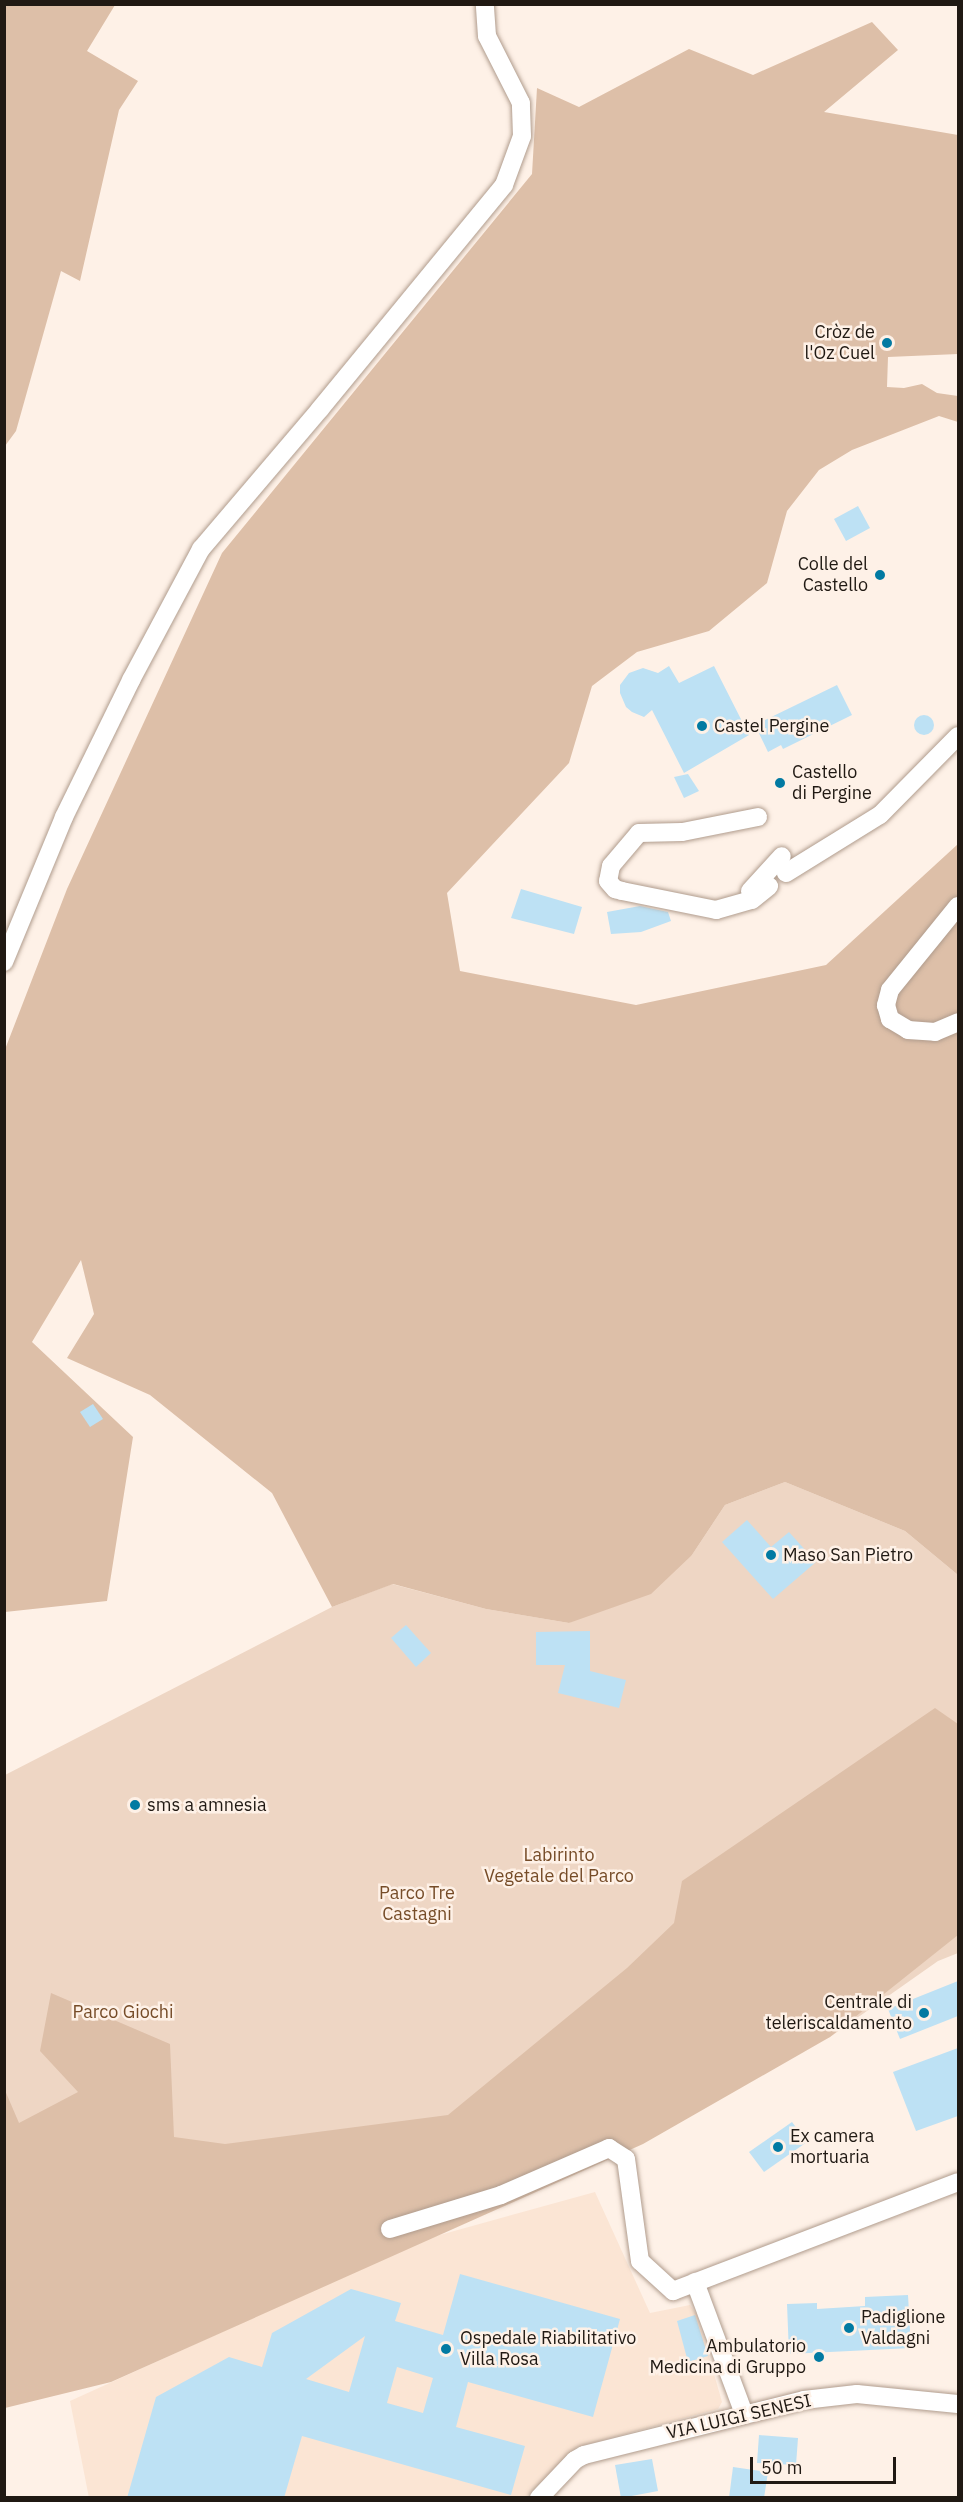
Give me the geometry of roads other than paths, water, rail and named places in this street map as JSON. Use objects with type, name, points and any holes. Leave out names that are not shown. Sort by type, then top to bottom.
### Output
[{"type":"street","points":[[4,962],[64,817],[130,680],[201,549],[320,410],[504,185],[522,136],[521,104],[487,36],[485,4]]},
{"type":"street","points":[[739,904],[784,864],[880,815],[958,736]]},
{"type":"street","points":[[758,817],[682,832],[639,833],[608,870],[611,885],[622,891],[666,898],[686,906],[716,910],[752,900],[770,886]]},
{"type":"street","points":[[958,906],[890,990],[886,1005],[890,1019],[908,1030],[935,1032],[958,1022]]},
{"type":"street","points":[[390,2229],[501,2195],[609,2148],[626,2159],[640,2260],[673,2290],[958,2182]]},
{"type":"street","points":[[695,2282],[744,2414]]},
{"type":"street","name":"VIA LUIGI SENESI","points":[[539,2498],[575,2460],[584,2455],[804,2400],[857,2394],[958,2404]]},
{"type":"place","name":"Cròz de l'Oz Cuel","points":[[887,343]]},
{"type":"place","name":"Colle del Castello","points":[[880,575]]},
{"type":"place","name":"Castel Pergine","points":[[702,726]]},
{"type":"place","name":"Castello di Pergine","points":[[780,783]]},
{"type":"place","name":"Maso San Pietro","points":[[771,1555]]},
{"type":"place","name":"sms a amnesia","points":[[135,1805]]},
{"type":"place","name":"Centrale di teleriscaldamento","points":[[924,2013]]},
{"type":"place","name":"Ex camera mortuaria","points":[[778,2147]]},
{"type":"place","name":"Padiglione Valdagni","points":[[849,2328]]},
{"type":"place","name":"Ospedale Riabilitativo Villa Rosa","points":[[446,2349]]},
{"type":"place","name":"Ambulatorio Medicina di Gruppo","points":[[819,2357]]},
{"type":"park label","name":"Labirinto Vegetale del Parco","points":[[559,1866]]},
{"type":"park label","name":"Parco Tre Castagni","points":[[417,1904]]},
{"type":"park label","name":"Parco Giochi","points":[[123,2012]]}]
